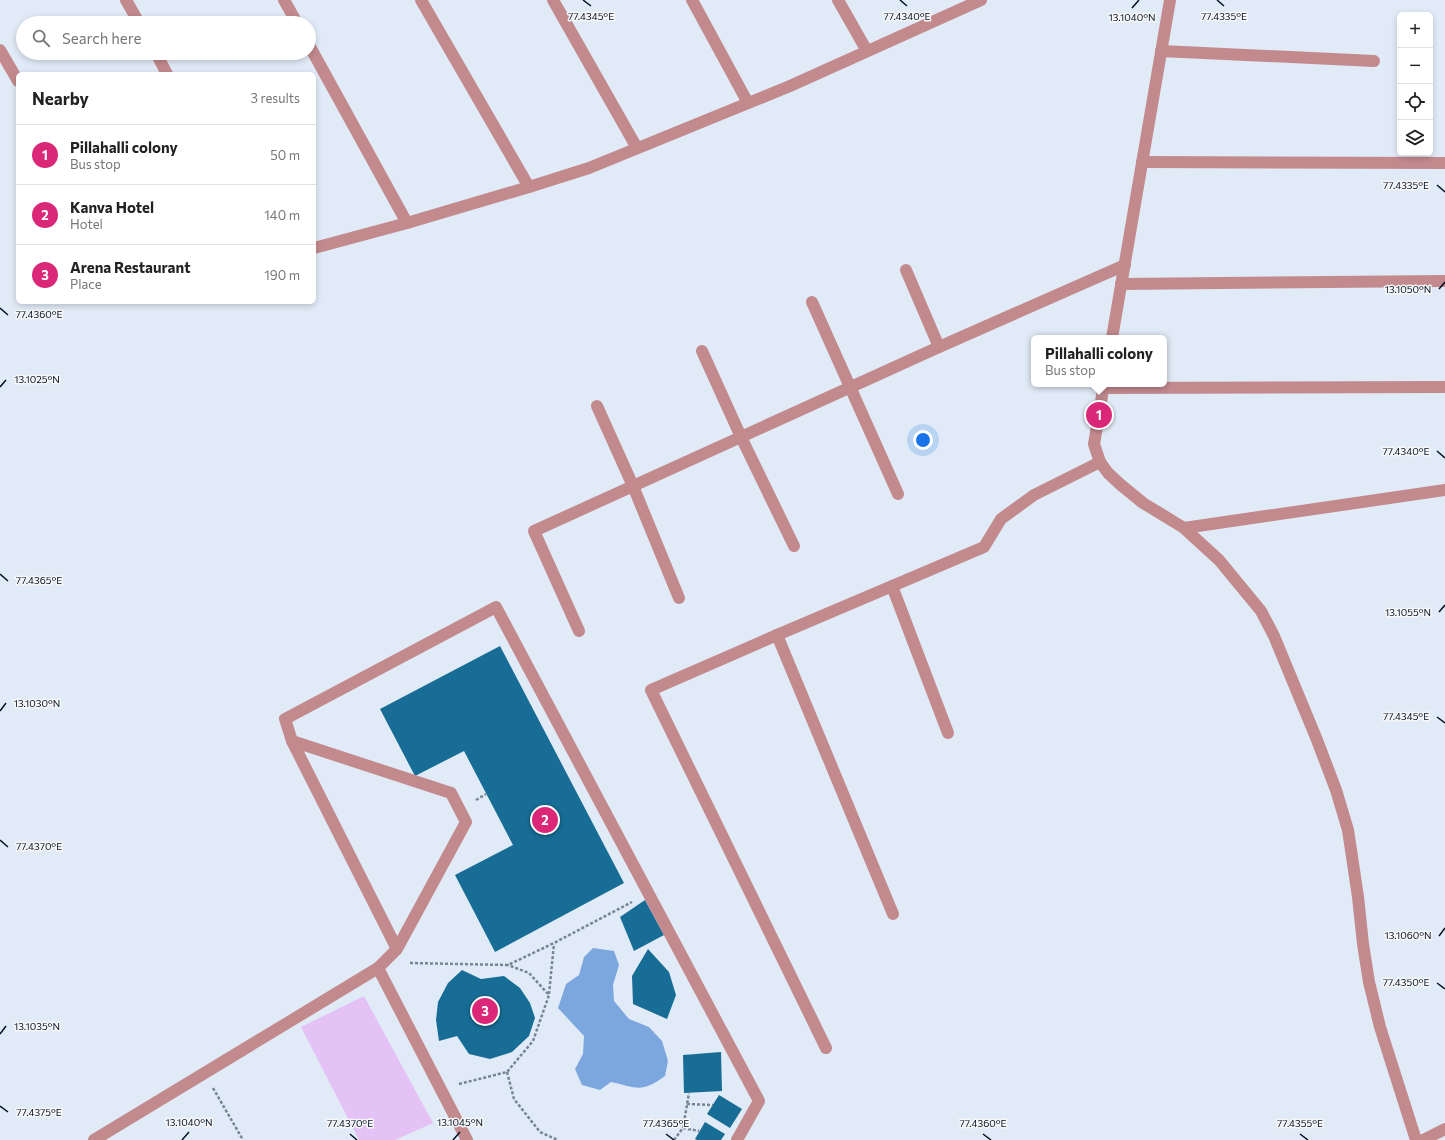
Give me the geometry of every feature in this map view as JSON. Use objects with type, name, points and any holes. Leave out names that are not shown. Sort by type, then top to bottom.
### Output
[{"type":"street","points":[[126,0],[135,16]]},
{"type":"street","points":[[284,0],[293,16]]},
{"type":"street","points":[[421,0],[529,187]]},
{"type":"street","points":[[553,0],[637,148]]},
{"type":"street","points":[[692,0],[748,103]]},
{"type":"street","points":[[838,0],[867,51]]},
{"type":"street","points":[[316,247],[407,223],[589,168],[790,86],[981,0]]},
{"type":"street","points":[[1112,335],[1170,0]]},
{"type":"street","points":[[0,50],[16,78]]},
{"type":"street","points":[[1161,51],[1374,61]]},
{"type":"street","points":[[316,58],[407,223]]},
{"type":"street","points":[[160,60],[166,72]]},
{"type":"street","points":[[1142,162],[1445,163]]},
{"type":"street","points":[[579,631],[534,531],[939,347],[1124,265]]},
{"type":"street","points":[[906,270],[939,347]]},
{"type":"street","points":[[1121,284],[1445,281]]},
{"type":"street","points":[[812,302],[898,494]]},
{"type":"street","points":[[702,351],[741,437],[794,546]]},
{"type":"street","points":[[1167,386],[1445,387]]},
{"type":"street","points":[[1104,387],[1094,444],[1100,462],[1108,473],[1143,503],[1184,528],[1197,538],[1219,560],[1261,611],[1274,636],[1317,740],[1336,790],[1348,830],[1369,982],[1380,1027],[1416,1140]]},
{"type":"street","points":[[597,406],[633,486],[678,598]]},
{"type":"street","points":[[826,1048],[651,690],[984,548],[1001,519],[1034,495],[1100,462]]},
{"type":"street","points":[[1184,528],[1445,490]]},
{"type":"street","points":[[892,586],[948,733]]},
{"type":"street","points":[[398,949],[292,741],[285,719],[496,607],[759,1101],[737,1140]]},
{"type":"street","points":[[777,635],[893,914]]},
{"type":"street","points":[[94,1140],[378,968],[398,949],[466,822],[451,793],[292,741]]},
{"type":"street","points":[[378,968],[468,1140]]},
{"type":"street","points":[[1423,1140],[1445,1129]]},
{"type":"path","points":[[508,965],[648,894]]},
{"type":"path","points":[[440,1089],[507,1072],[533,1041],[549,995],[554,943]]},
{"type":"path","points":[[378,968],[397,962],[508,965],[529,973],[549,995]]},
{"type":"path","points":[[204,1072],[243,1140]]},
{"type":"path","points":[[507,1072],[514,1099],[540,1132],[556,1140]]},
{"type":"path","points":[[674,1140],[683,1128],[689,1092]]},
{"type":"path","points":[[687,1104],[713,1105]]},
{"type":"path","points":[[683,1128],[699,1131]]},
{"type":"shaded area","points":[[364,996],[433,1123],[395,1140],[359,1140],[301,1027]]},
{"type":"water","points":[[593,948],[614,951],[619,965],[613,985],[614,1001],[629,1019],[649,1027],[662,1041],[668,1061],[665,1076],[651,1085],[639,1088],[611,1082],[600,1090],[582,1085],[575,1069],[583,1054],[584,1036],[558,1008],[566,984],[579,975],[584,957]]},
{"type":"building","points":[[500,646],[624,883],[495,952],[455,875],[513,845],[464,751],[415,776],[380,709]]},
{"type":"building","points":[[645,900],[664,935],[634,951],[620,917]]},
{"type":"building","points":[[648,949],[669,972],[676,995],[667,1019],[633,1004],[632,976]]},
{"type":"building","points":[[462,970],[481,979],[504,976],[520,988],[530,1003],[535,1018],[529,1036],[512,1052],[490,1059],[469,1054],[457,1036],[439,1041],[436,1020],[438,1002],[448,983]]},
{"type":"building","points":[[721,1052],[722,1091],[684,1093],[683,1055]]},
{"type":"building","points":[[719,1095],[742,1109],[730,1128],[707,1114]]},
{"type":"building","points":[[705,1122],[725,1134],[721,1140],[695,1139]]},
{"type":"place","name":"Pillahalli colony","points":[[1099,415]]},
{"type":"place","name":"Kanva Hotel","points":[[545,820]]},
{"type":"place","name":"Arena Restaurant","points":[[485,1011]]}]
